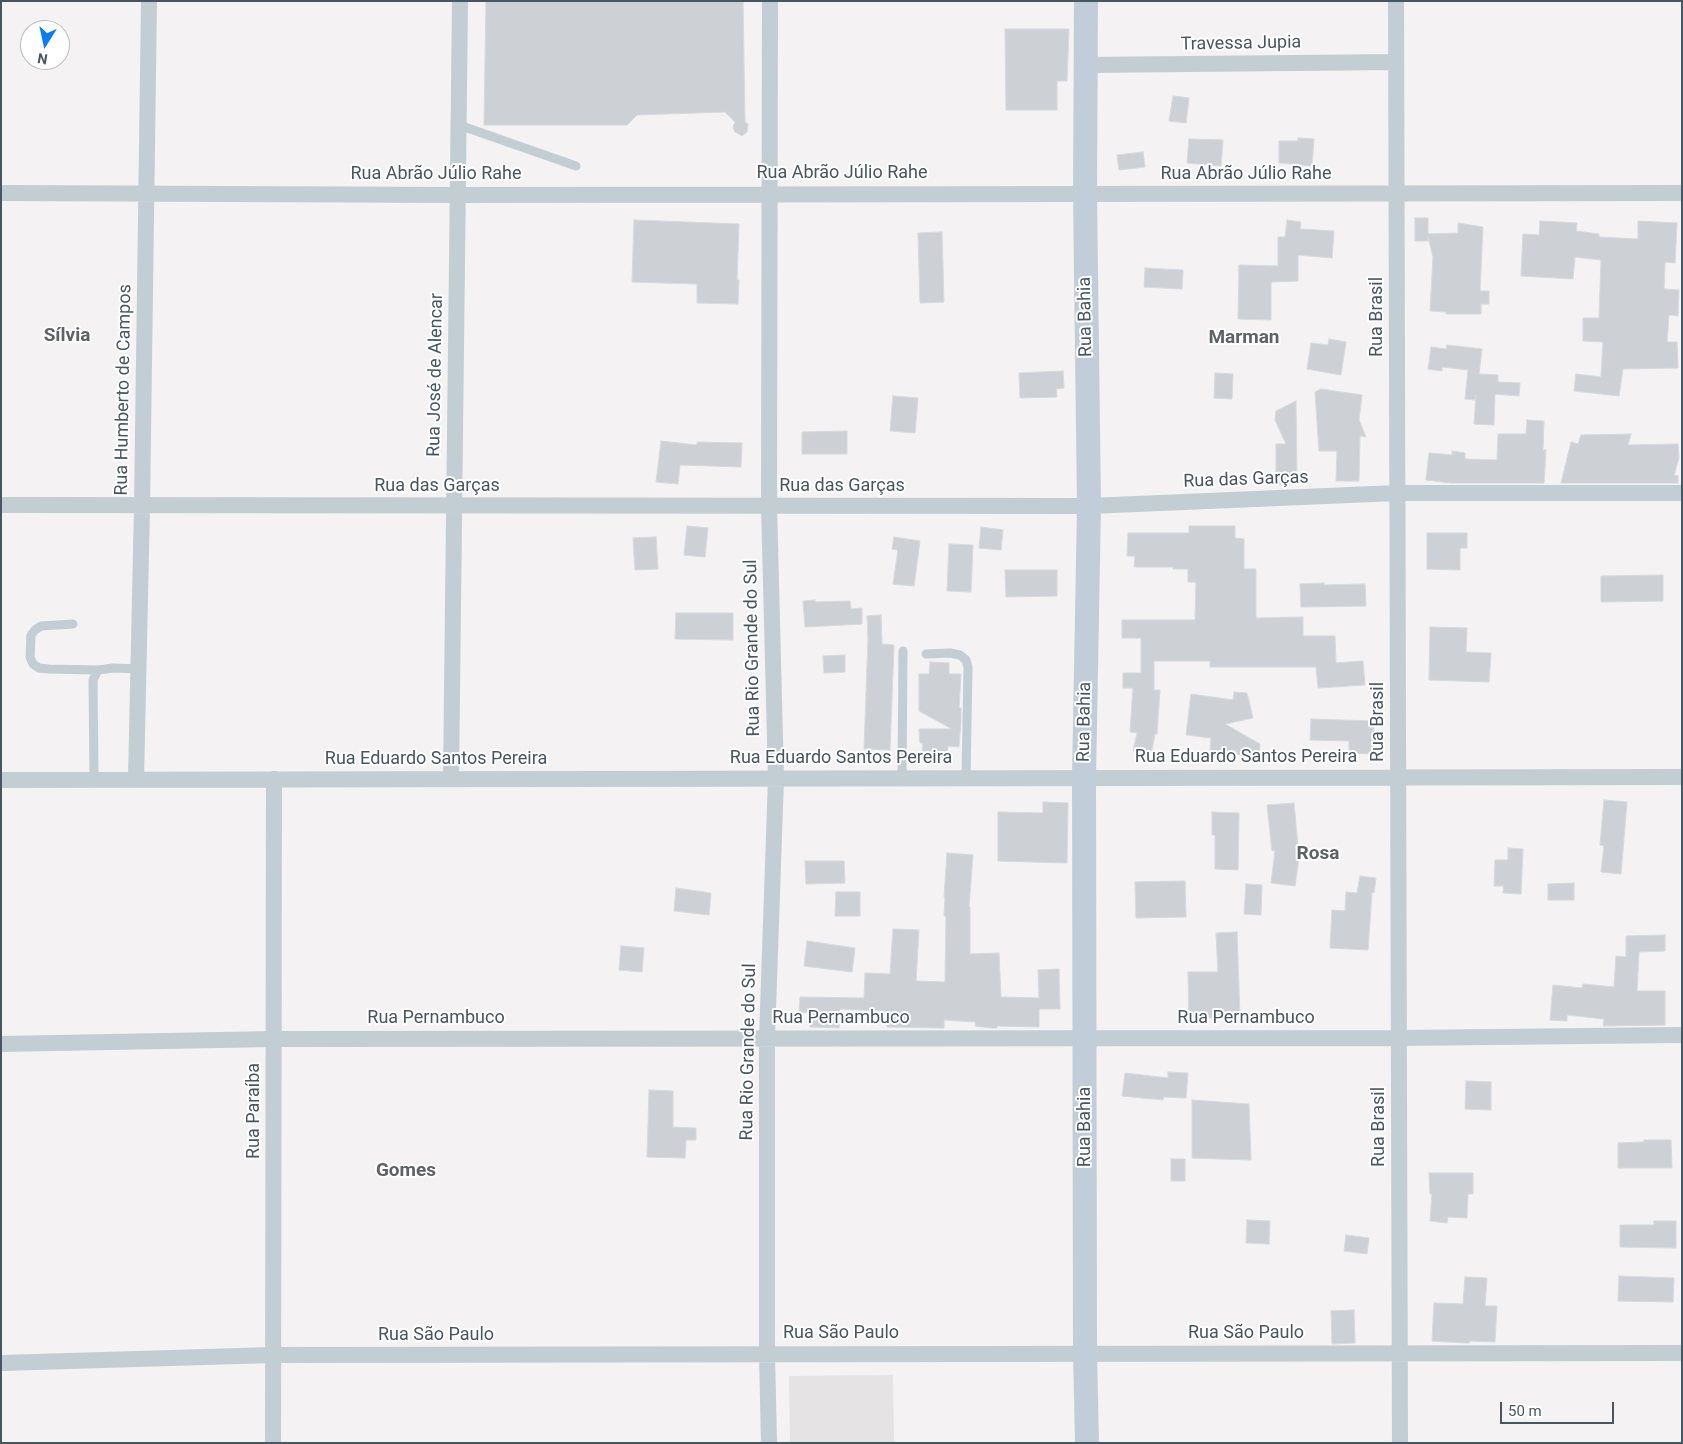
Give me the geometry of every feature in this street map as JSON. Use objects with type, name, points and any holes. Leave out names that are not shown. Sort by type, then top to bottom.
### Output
[{"type":"main road","name":"Rua Bahia","points":[[1086,1],[1084,194],[1089,506],[1084,778],[1085,1353],[1087,1443]]},
{"type":"street","name":"Rua Humberto de Campos","points":[[136,779],[149,1]]},
{"type":"street","name":"Rua José de Alencar","points":[[451,779],[460,1]]},
{"type":"street","name":"Rua Rio Grande do Sul","points":[[769,1443],[767,1354],[767,1038],[776,778],[770,505],[770,1]]},
{"type":"street","name":"Rua Brasil","points":[[1396,1],[1400,1443]]},
{"type":"street","name":"Travessa Jupia","points":[[1085,65],[1396,62]]},
{"type":"street","name":"Rua Abrão Júlio Rahe","points":[[1,193],[458,195],[1682,193]]},
{"type":"street","name":"Rua das Garças","points":[[1,505],[1089,506],[1397,493],[1682,493]]},
{"type":"street","name":"Rua Eduardo Santos Pereira","points":[[1,780],[1682,777]]},
{"type":"street","name":"Rua Paraíba","points":[[273,1443],[274,779]]},
{"type":"street","name":"Rua Pernambuco","points":[[1,1044],[274,1038],[1398,1038],[1682,1034]]},
{"type":"street","name":"Rua São Paulo","points":[[1,1363],[273,1355],[1682,1353]]},
{"type":"lane","points":[[459,125],[576,166]]},
{"type":"lane","points":[[73,624],[41,626],[34,630],[31,635],[30,658],[33,664],[39,668],[49,669],[98,670],[139,668]]},
{"type":"lane","points":[[902,778],[903,651]]},
{"type":"lane","points":[[926,654],[950,653],[966,660],[968,684],[966,778]]},
{"type":"lane","points":[[94,779],[93,680],[98,670]]},
{"type":"shaded area","points":[[893,1375],[894,1443],[790,1443],[789,1376]]},
{"type":"building","points":[[486,1],[743,1],[745,122],[748,124],[747,132],[742,136],[735,132],[733,127],[735,122],[725,112],[637,115],[627,125],[484,125]]},
{"type":"building","points":[[1005,29],[1069,29],[1067,81],[1057,81],[1057,110],[1006,110]]},
{"type":"building","points":[[1173,96],[1189,98],[1186,123],[1169,121]]},
{"type":"building","points":[[1298,138],[1314,139],[1312,166],[1279,163],[1279,141],[1298,141]]},
{"type":"building","points":[[1189,139],[1223,140],[1221,166],[1187,163]]},
{"type":"building","points":[[1143,152],[1145,167],[1119,170],[1117,155]]},
{"type":"building","points":[[1415,218],[1428,218],[1428,234],[1458,233],[1458,223],[1483,227],[1480,291],[1489,291],[1489,304],[1481,304],[1481,314],[1446,314],[1446,312],[1430,311],[1433,257],[1428,237],[1428,241],[1415,241]]},
{"type":"building","points":[[634,220],[739,224],[738,304],[697,303],[697,284],[632,282]]},
{"type":"building","points":[[1287,220],[1301,222],[1300,229],[1334,231],[1332,258],[1298,255],[1298,281],[1271,282],[1271,320],[1238,319],[1239,265],[1278,266],[1278,237],[1285,237]]},
{"type":"building","points":[[1540,221],[1577,223],[1576,231],[1599,234],[1599,237],[1638,239],[1638,221],[1677,223],[1675,263],[1665,262],[1664,289],[1679,290],[1678,316],[1669,315],[1667,342],[1677,342],[1678,368],[1623,369],[1619,396],[1574,391],[1576,374],[1601,377],[1603,342],[1583,341],[1583,318],[1599,318],[1601,260],[1575,257],[1573,279],[1521,276],[1523,234],[1539,235]]},
{"type":"building","points":[[942,232],[944,302],[920,303],[918,233]]},
{"type":"building","points":[[1145,268],[1183,270],[1182,289],[1144,287]]},
{"type":"building","points":[[1329,339],[1346,342],[1341,375],[1307,369],[1311,343],[1328,345]]},
{"type":"building","points":[[1447,345],[1482,349],[1479,374],[1498,375],[1498,382],[1520,383],[1519,396],[1495,394],[1494,425],[1474,424],[1476,395],[1475,400],[1465,399],[1468,370],[1442,367],[1442,371],[1428,369],[1431,347],[1446,349]]},
{"type":"building","points":[[1063,371],[1064,388],[1056,389],[1057,397],[1020,398],[1019,373]]},
{"type":"building","points":[[1215,373],[1233,374],[1232,399],[1214,398]]},
{"type":"building","points":[[1321,389],[1362,395],[1359,420],[1366,437],[1360,436],[1359,481],[1336,481],[1337,451],[1319,451],[1315,392]]},
{"type":"building","points":[[893,396],[918,398],[915,433],[890,431]]},
{"type":"building","points":[[1296,401],[1297,484],[1276,484],[1276,444],[1286,444],[1275,420],[1276,411]]},
{"type":"building","points":[[1527,420],[1544,421],[1543,450],[1546,450],[1544,483],[1451,483],[1426,480],[1429,453],[1452,455],[1452,451],[1465,453],[1465,459],[1497,460],[1498,434],[1526,434]]},
{"type":"building","points":[[847,431],[847,454],[802,454],[802,432]]},
{"type":"building","points":[[1631,434],[1628,445],[1678,444],[1679,458],[1674,475],[1678,476],[1678,483],[1561,483],[1571,442],[1578,444],[1581,435]]},
{"type":"building","points":[[661,441],[697,445],[697,442],[742,443],[741,467],[680,465],[678,484],[656,482]]},
{"type":"building","points":[[687,526],[708,528],[705,557],[684,555]]},
{"type":"building","points":[[1189,526],[1235,526],[1235,538],[1244,539],[1244,569],[1256,569],[1256,618],[1303,617],[1303,636],[1335,636],[1336,663],[1363,661],[1365,685],[1318,688],[1316,667],[1210,667],[1210,661],[1154,661],[1154,690],[1160,690],[1157,734],[1155,734],[1151,755],[1133,751],[1137,733],[1130,732],[1133,688],[1123,688],[1123,673],[1141,673],[1141,638],[1122,638],[1122,620],[1195,620],[1196,582],[1188,582],[1188,569],[1134,567],[1135,556],[1127,556],[1128,533],[1189,533]]},
{"type":"building","points":[[981,527],[1003,530],[1001,550],[979,548]]},
{"type":"building","points":[[1427,533],[1467,533],[1467,548],[1460,548],[1460,570],[1427,569]]},
{"type":"building","points":[[656,537],[658,569],[635,570],[633,538]]},
{"type":"building","points":[[894,537],[920,541],[914,586],[893,584],[898,550],[892,549]]},
{"type":"building","points":[[949,544],[973,545],[971,592],[947,591]]},
{"type":"building","points":[[1005,570],[1057,570],[1057,596],[1006,597]]},
{"type":"building","points":[[1663,575],[1663,601],[1601,602],[1601,576]]},
{"type":"building","points":[[1324,583],[1324,585],[1365,584],[1366,606],[1301,607],[1300,584]]},
{"type":"building","points":[[815,600],[815,602],[850,601],[851,609],[862,608],[862,624],[805,627],[803,601]]},
{"type":"building","points":[[676,613],[733,613],[733,640],[675,639]]},
{"type":"building","points":[[881,615],[882,644],[894,645],[890,750],[864,749],[868,639],[867,616]]},
{"type":"building","points":[[1430,627],[1467,628],[1466,652],[1491,653],[1489,682],[1429,680]]},
{"type":"building","points":[[845,655],[845,672],[824,673],[823,656]]},
{"type":"building","points":[[930,662],[949,663],[949,674],[961,674],[959,747],[948,746],[947,752],[922,752],[923,743],[920,743],[919,729],[952,729],[919,711],[919,674],[929,674]]},
{"type":"building","points":[[1234,692],[1247,693],[1253,718],[1225,724],[1260,744],[1259,757],[1210,751],[1211,738],[1186,735],[1191,694],[1233,700]]},
{"type":"building","points":[[1311,719],[1374,721],[1373,754],[1349,753],[1349,741],[1310,740]]},
{"type":"building","points":[[1604,800],[1627,802],[1621,874],[1601,872],[1604,846],[1600,845]]},
{"type":"building","points":[[1043,802],[1068,803],[1067,863],[998,861],[998,812],[1043,813]]},
{"type":"building","points":[[1294,803],[1299,858],[1295,886],[1271,883],[1275,850],[1272,851],[1267,805]]},
{"type":"building","points":[[1212,812],[1239,813],[1238,870],[1215,869],[1215,835],[1212,835]]},
{"type":"building","points":[[1508,848],[1523,849],[1521,894],[1503,893],[1504,886],[1494,886],[1495,860],[1508,860]]},
{"type":"building","points":[[947,853],[973,855],[969,907],[970,954],[999,953],[1001,997],[1039,998],[1038,970],[1059,969],[1060,1009],[1039,1009],[1039,1027],[997,1026],[997,1028],[992,1028],[975,1026],[976,1022],[944,1020],[944,1028],[887,1027],[884,1011],[840,1009],[839,1028],[810,1027],[810,1013],[799,1012],[800,997],[864,998],[865,973],[890,974],[893,929],[919,930],[916,981],[945,982],[946,916],[944,916],[944,897]]},
{"type":"building","points":[[805,861],[844,861],[845,883],[806,884]]},
{"type":"building","points":[[1360,876],[1376,878],[1374,893],[1372,892],[1368,950],[1330,948],[1332,910],[1345,911],[1346,892],[1357,893]]},
{"type":"building","points":[[1185,881],[1186,917],[1136,918],[1135,882]]},
{"type":"building","points":[[1574,883],[1574,900],[1548,900],[1548,884]]},
{"type":"building","points":[[1246,884],[1262,885],[1261,915],[1244,914]]},
{"type":"building","points":[[676,888],[711,893],[709,915],[674,911]]},
{"type":"building","points":[[836,892],[860,892],[860,916],[835,916]]},
{"type":"building","points":[[1237,932],[1240,1017],[1202,1018],[1202,1022],[1189,1022],[1188,972],[1218,972],[1216,933]]},
{"type":"building","points":[[1665,935],[1665,951],[1639,952],[1637,991],[1665,991],[1665,1025],[1603,1026],[1604,1019],[1567,1015],[1567,1021],[1550,1020],[1553,985],[1582,988],[1583,984],[1614,987],[1616,956],[1626,957],[1626,936]]},
{"type":"building","points":[[807,941],[855,948],[852,972],[804,966]]},
{"type":"building","points":[[621,946],[644,948],[642,972],[619,970]]},
{"type":"building","points":[[1168,1072],[1188,1073],[1186,1098],[1164,1097],[1163,1100],[1122,1096],[1125,1073],[1168,1078]]},
{"type":"building","points":[[1466,1081],[1491,1082],[1491,1110],[1465,1109]]},
{"type":"building","points":[[649,1090],[673,1091],[673,1127],[696,1128],[696,1140],[686,1140],[685,1158],[647,1157]]},
{"type":"building","points":[[1192,1100],[1249,1104],[1251,1160],[1192,1158]]},
{"type":"building","points":[[1644,1140],[1671,1140],[1672,1168],[1618,1168],[1618,1143],[1644,1142]]},
{"type":"building","points":[[1171,1159],[1185,1159],[1185,1181],[1171,1181]]},
{"type":"building","points":[[1429,1173],[1473,1173],[1473,1194],[1468,1194],[1467,1218],[1448,1217],[1447,1223],[1430,1221],[1432,1194],[1430,1194]]},
{"type":"building","points":[[1247,1220],[1270,1221],[1269,1244],[1246,1243]]},
{"type":"building","points":[[1654,1221],[1676,1221],[1676,1248],[1620,1247],[1620,1225],[1654,1225]]},
{"type":"building","points":[[1346,1235],[1369,1238],[1367,1254],[1344,1251]]},
{"type":"building","points":[[1619,1276],[1674,1278],[1673,1302],[1618,1301]]},
{"type":"building","points":[[1465,1277],[1487,1278],[1485,1306],[1497,1306],[1495,1342],[1432,1341],[1434,1303],[1463,1304]]},
{"type":"building","points":[[1354,1310],[1355,1343],[1332,1344],[1331,1311]]},
{"type":"district","name":"Sílvia","points":[[67,336]]},
{"type":"district","name":"Marman","points":[[1244,338]]},
{"type":"district","name":"Rosa","points":[[1318,854]]},
{"type":"district","name":"Gomes","points":[[406,1171]]}]
